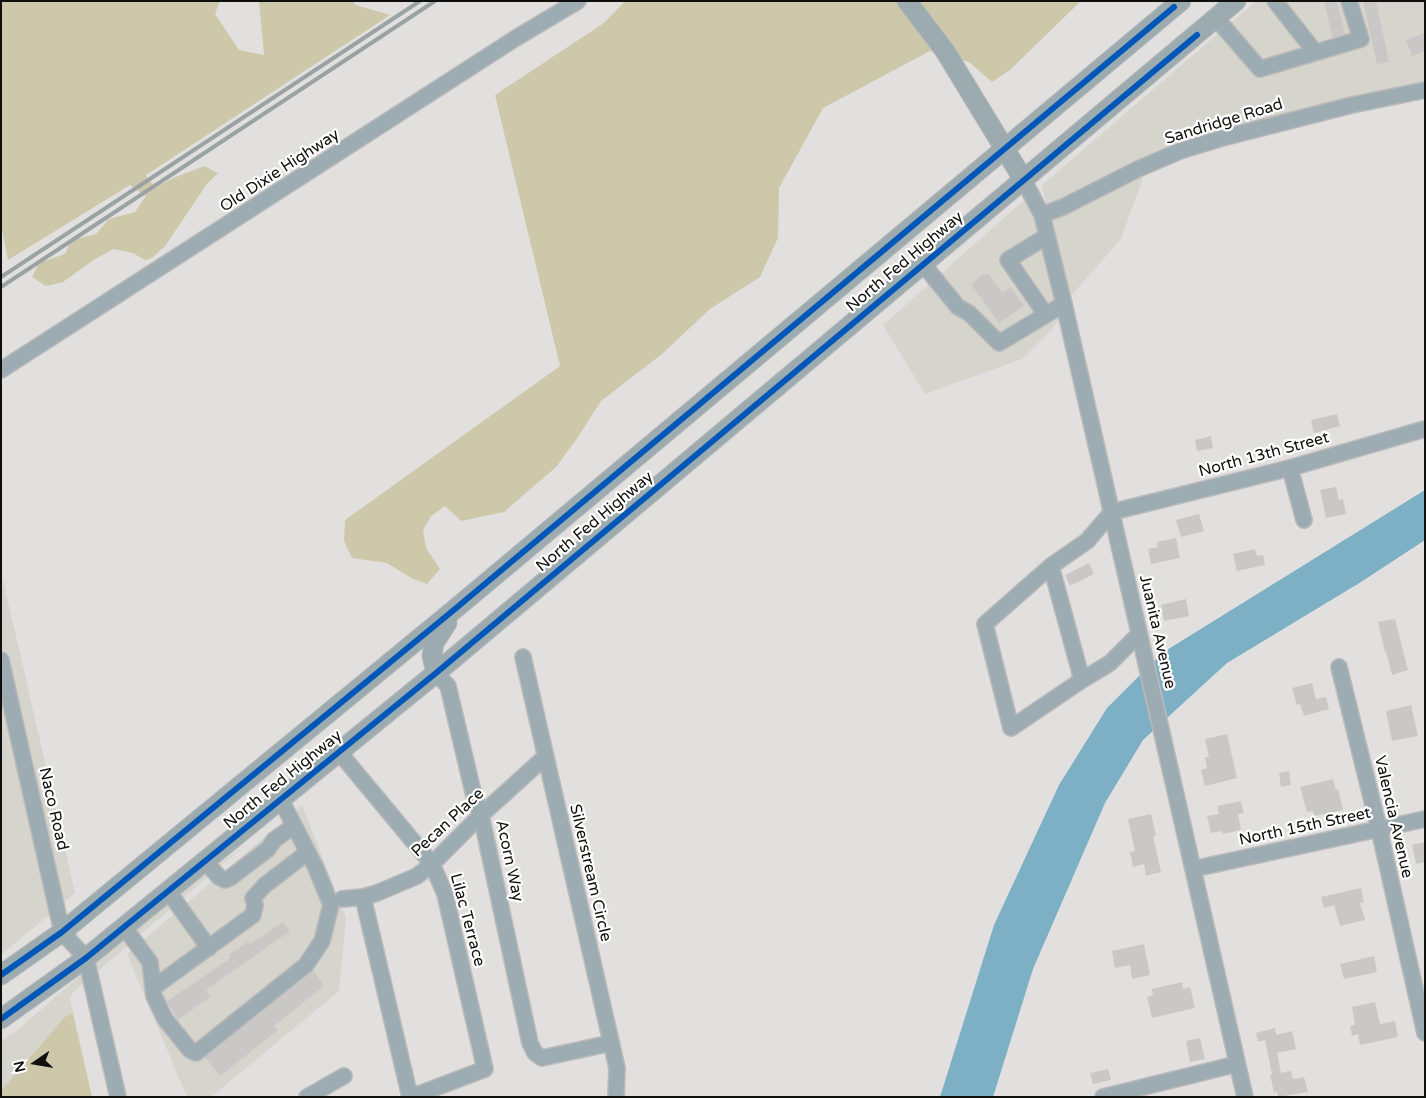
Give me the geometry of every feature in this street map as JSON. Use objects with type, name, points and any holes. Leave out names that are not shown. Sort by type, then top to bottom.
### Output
[{"type":"main road","points":[[907,1],[945,51],[1023,179]]},
{"type":"main road","name":"North Fed Highway","points":[[1,975],[62,932],[455,609],[1181,1]]},
{"type":"main road","name":"North Fed Highway","points":[[1,1019],[86,958],[436,673],[1236,1]]},
{"type":"main road","points":[[436,673],[432,656],[434,643],[455,609]]},
{"type":"street","name":"Old Dixie Highway","points":[[1,370],[516,38],[578,1]]},
{"type":"street","points":[[1275,1],[1315,52]]},
{"type":"street","points":[[1216,18],[1260,69],[1361,40],[1349,1]]},
{"type":"street","name":"Sandridge Road","points":[[1042,215],[1063,207],[1138,169],[1180,151],[1342,107],[1425,90]]},
{"type":"street","name":"Juanita Avenue","points":[[1023,179],[1042,215],[1048,236],[1245,1097]]},
{"type":"street","points":[[1046,315],[1008,260],[1048,236]]},
{"type":"street","points":[[923,264],[958,307],[969,314],[999,343],[1064,304]]},
{"type":"street","name":"North 13th Street","points":[[1112,512],[1290,468],[1425,429]]},
{"type":"street","points":[[1290,468],[1304,520]]},
{"type":"street","points":[[1112,512],[1087,541],[1051,566],[985,624],[1011,728],[1082,680],[1110,664],[1139,634]]},
{"type":"street","points":[[1051,566],[1082,680]]},
{"type":"street","name":"Silverstream Circle","points":[[522,657],[617,1068],[616,1097]]},
{"type":"street","name":"Naco Road","points":[[1,660],[62,932]]},
{"type":"street","name":"Valencia Avenue","points":[[1339,668],[1379,829],[1425,1033]]},
{"type":"street","name":"Acorn Way","points":[[436,673],[448,686],[474,796],[481,815],[530,1043],[535,1053],[542,1058],[611,1043]]},
{"type":"street","name":"Lilac Terrace","points":[[339,752],[432,864],[445,894],[485,1070],[410,1096]]},
{"type":"street","name":"Pecan Place","points":[[342,899],[363,897],[417,876],[545,757]]},
{"type":"street","points":[[124,927],[150,962],[154,996],[165,1019],[190,1050],[196,1053],[306,965],[322,941],[330,906],[316,868],[281,800]]},
{"type":"street","name":"North 15th Street","points":[[1193,869],[1425,819]]},
{"type":"street","points":[[205,861],[219,877],[225,880],[268,849],[274,840],[294,826]]},
{"type":"street","points":[[154,988],[253,915],[255,905],[253,898],[265,885],[308,852]]},
{"type":"street","points":[[168,891],[209,948]]},
{"type":"street","points":[[363,897],[410,1096]]},
{"type":"street","points":[[62,932],[86,958],[118,1097]]},
{"type":"street","points":[[1102,1097],[1237,1064]]},
{"type":"street","points":[[307,1097],[344,1076]]},
{"type":"shaded area","points":[[1,1],[220,1],[215,14],[239,50],[264,55],[259,1],[352,1],[356,5],[390,15],[146,175],[155,188],[171,179],[204,166],[218,173],[207,184],[165,246],[152,258],[145,260],[133,253],[113,249],[92,261],[63,282],[46,286],[32,277],[39,263],[65,254],[69,245],[77,239],[96,234],[109,219],[135,212],[146,196],[130,185],[8,260],[1,224]]},
{"type":"shaded area","points":[[625,1],[1081,1],[1010,70],[992,82],[969,62],[930,51],[823,108],[779,188],[778,238],[760,277],[710,309],[662,354],[601,401],[556,467],[504,512],[461,521],[445,506],[431,516],[423,530],[426,548],[440,569],[427,584],[411,578],[387,563],[352,558],[344,541],[345,520],[560,366],[495,95],[604,23]]},
{"type":"shaded area","points":[[1256,1],[1425,1],[1425,83],[1351,98],[1047,206],[1042,185]]},
{"type":"shaded area","points":[[1145,172],[1121,239],[1070,297],[1050,218]]},
{"type":"shaded area","points":[[1030,195],[1059,319],[1054,327],[1022,359],[925,394],[883,325]]},
{"type":"shaded area","points":[[1,571],[75,893],[1,955]]},
{"type":"shaded area","points":[[302,805],[346,918],[339,991],[211,1097],[187,1097],[127,954]]},
{"type":"shaded area","points":[[249,842],[72,993],[70,999],[73,1013],[65,1018],[1,1091],[1,1041],[15,1032],[134,929]]},
{"type":"shaded area","points":[[73,1013],[92,1097],[1,1097],[1,1091],[65,1017]]},
{"type":"water","points":[[1425,490],[1425,540],[1361,582],[1227,663],[1143,740],[1105,803],[1033,969],[993,1097],[940,1097],[994,925],[1059,785],[1107,708],[1162,653]]},
{"type":"building","points":[[1324,1],[1337,1],[1345,34],[1333,38]]},
{"type":"building","points":[[1363,1],[1376,1],[1389,62],[1377,64]]},
{"type":"building","points":[[1425,33],[1425,51],[1412,56],[1406,40]]},
{"type":"building","points":[[988,273],[1002,293],[1011,287],[1024,306],[999,323],[971,284]]},
{"type":"building","points":[[1337,414],[1340,426],[1314,433],[1311,420]]},
{"type":"building","points":[[1211,436],[1213,448],[1197,451],[1195,440]]},
{"type":"building","points":[[1336,487],[1339,500],[1343,499],[1346,514],[1326,518],[1320,490]]},
{"type":"building","points":[[1199,514],[1204,531],[1181,537],[1176,520]]},
{"type":"building","points":[[1176,538],[1180,558],[1151,564],[1148,549],[1158,547],[1157,542]]},
{"type":"building","points":[[1255,549],[1257,556],[1263,555],[1265,565],[1237,571],[1233,554]]},
{"type":"building","points":[[1089,563],[1094,574],[1070,586],[1065,575]]},
{"type":"building","points":[[1186,599],[1189,616],[1164,621],[1161,605]]},
{"type":"building","points":[[1395,619],[1408,670],[1392,675],[1378,622]]},
{"type":"building","points":[[1312,683],[1316,699],[1326,697],[1329,709],[1304,716],[1300,704],[1297,705],[1292,688]]},
{"type":"building","points":[[1411,705],[1418,736],[1392,741],[1386,711]]},
{"type":"building","points":[[1227,734],[1237,778],[1205,786],[1201,770],[1207,768],[1205,757],[1209,757],[1205,739]]},
{"type":"building","points":[[1289,771],[1291,785],[1281,787],[1279,773]]},
{"type":"building","points":[[1333,779],[1336,790],[1338,789],[1343,810],[1315,816],[1313,811],[1307,812],[1300,787]]},
{"type":"building","points":[[1241,801],[1244,813],[1238,814],[1241,830],[1223,834],[1222,831],[1211,833],[1207,816],[1219,814],[1217,806]]},
{"type":"building","points":[[1151,814],[1156,835],[1153,836],[1161,872],[1146,876],[1144,864],[1133,867],[1130,852],[1135,851],[1128,819]]},
{"type":"building","points":[[1425,842],[1425,862],[1416,864],[1412,845]]},
{"type":"building","points":[[1361,888],[1364,902],[1360,903],[1365,920],[1340,926],[1334,905],[1324,908],[1321,897]]},
{"type":"building","points":[[283,922],[290,931],[206,990],[211,996],[178,1020],[167,1001],[231,958],[229,955],[249,941],[250,944]]},
{"type":"building","points":[[1144,944],[1150,975],[1132,979],[1130,965],[1115,968],[1112,951]]},
{"type":"building","points":[[1374,956],[1377,972],[1344,979],[1340,964]]},
{"type":"building","points":[[313,971],[324,986],[274,1026],[278,1030],[220,1076],[205,1057]]},
{"type":"building","points":[[1182,982],[1183,989],[1190,987],[1195,1008],[1152,1018],[1147,997],[1153,995],[1152,989]]},
{"type":"building","points":[[1375,1002],[1380,1024],[1395,1021],[1398,1037],[1360,1045],[1358,1034],[1352,1036],[1350,1026],[1355,1025],[1352,1007]]},
{"type":"building","points":[[1275,1028],[1276,1035],[1292,1031],[1296,1049],[1277,1053],[1281,1073],[1291,1071],[1293,1079],[1304,1077],[1308,1092],[1278,1097],[1277,1091],[1274,1092],[1265,1040],[1258,1042],[1256,1033]]},
{"type":"building","points":[[1200,1038],[1205,1059],[1190,1062],[1186,1041]]},
{"type":"building","points":[[1108,1069],[1111,1080],[1093,1084],[1090,1073]]},
{"type":"railway","points":[[1,277],[420,1]]},
{"type":"railway","points":[[1,287],[435,1]]},
{"type":"cycle path","points":[[1,975],[62,932],[455,609],[1174,7]]},
{"type":"cycle path","points":[[1,1019],[86,958],[436,673],[1197,35]]}]
